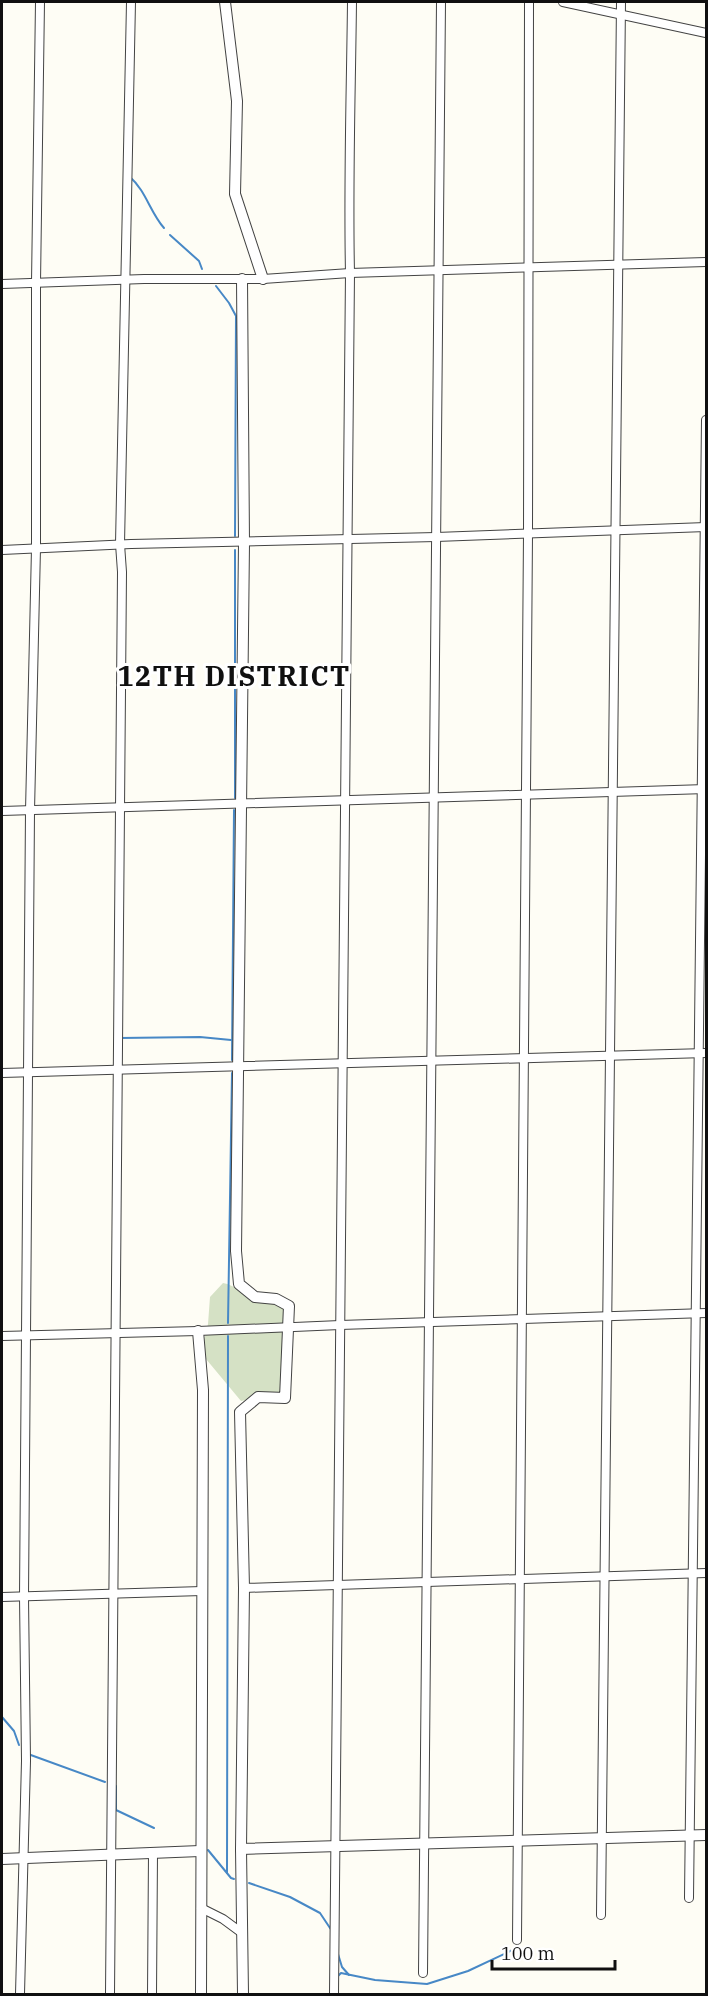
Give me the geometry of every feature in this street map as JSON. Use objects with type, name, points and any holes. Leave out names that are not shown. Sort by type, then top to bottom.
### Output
[{"type":"street","points":[[20,1995],[26,1761],[24,1596],[30,810],[36,548],[36,283],[40,2]]},
{"type":"street","points":[[110,1995],[122,572],[120,544],[131,2]]},
{"type":"street","points":[[225,2],[237,101],[235,194],[263,279]]},
{"type":"street","points":[[334,1995],[352,2]]},
{"type":"street","points":[[423,1973],[441,2]]},
{"type":"street","points":[[517,1940],[530,2]]},
{"type":"street","points":[[563,2],[706,33]]},
{"type":"street","points":[[602,1914],[621,2]]},
{"type":"street","points":[[2,284],[263,279],[350,273],[706,262]]},
{"type":"street","points":[[242,279],[244,543],[236,1251],[239,1284],[255,1297],[276,1299],[289,1306],[285,1398],[258,1397],[240,1412],[244,1588],[243,1995]]},
{"type":"street","points":[[689,1898],[696,1313],[703,1053],[706,420]]},
{"type":"street","points":[[2,550],[120,544],[244,543],[706,527]]},
{"type":"street","points":[[2,811],[704,789]]},
{"type":"street","points":[[2,1073],[703,1053]]},
{"type":"street","points":[[2,1336],[706,1313]]},
{"type":"street","points":[[198,1331],[203,1390],[201,1995]]},
{"type":"street","points":[[244,1588],[706,1573]]},
{"type":"street","points":[[2,1597],[202,1591]]},
{"type":"street","points":[[242,1849],[706,1835]]},
{"type":"street","points":[[2,1858],[200,1851]]},
{"type":"street","points":[[152,1995],[153,1852]]},
{"type":"street","points":[[201,1908],[223,1919],[242,1933]]},
{"type":"green space","points":[[223,1283],[253,1299],[276,1304],[285,1309],[280,1394],[241,1401],[201,1353],[208,1324],[210,1297]]},
{"type":"waterway","points":[[130,177],[164,228]]},
{"type":"waterway","points":[[170,235],[199,261],[202,269]]},
{"type":"waterway","points":[[216,286],[236,316],[235,536]]},
{"type":"waterway","points":[[235,550],[235,798]]},
{"type":"waterway","points":[[232,1060],[234,810]]},
{"type":"waterway","points":[[120,1038],[200,1037],[231,1040]]},
{"type":"waterway","points":[[228,1323],[232,1073]]},
{"type":"waterway","points":[[227,1873],[228,1336]]},
{"type":"waterway","points":[[2,1717],[14,1731],[19,1745]]},
{"type":"waterway","points":[[28,1754],[105,1782]]},
{"type":"waterway","points":[[116,1786],[116,1810],[154,1828]]},
{"type":"waterway","points":[[208,1850],[234,1879]]},
{"type":"waterway","points":[[249,1883],[290,1897],[320,1913],[332,1931]]},
{"type":"waterway","points":[[338,1976],[341,1973],[375,1980],[427,1984],[468,1971],[519,1947]]},
{"type":"waterway","points":[[338,1954],[342,1967],[349,1975]]},
{"type":"district","name":"12TH DISTRICT","points":[[234,675]]}]
